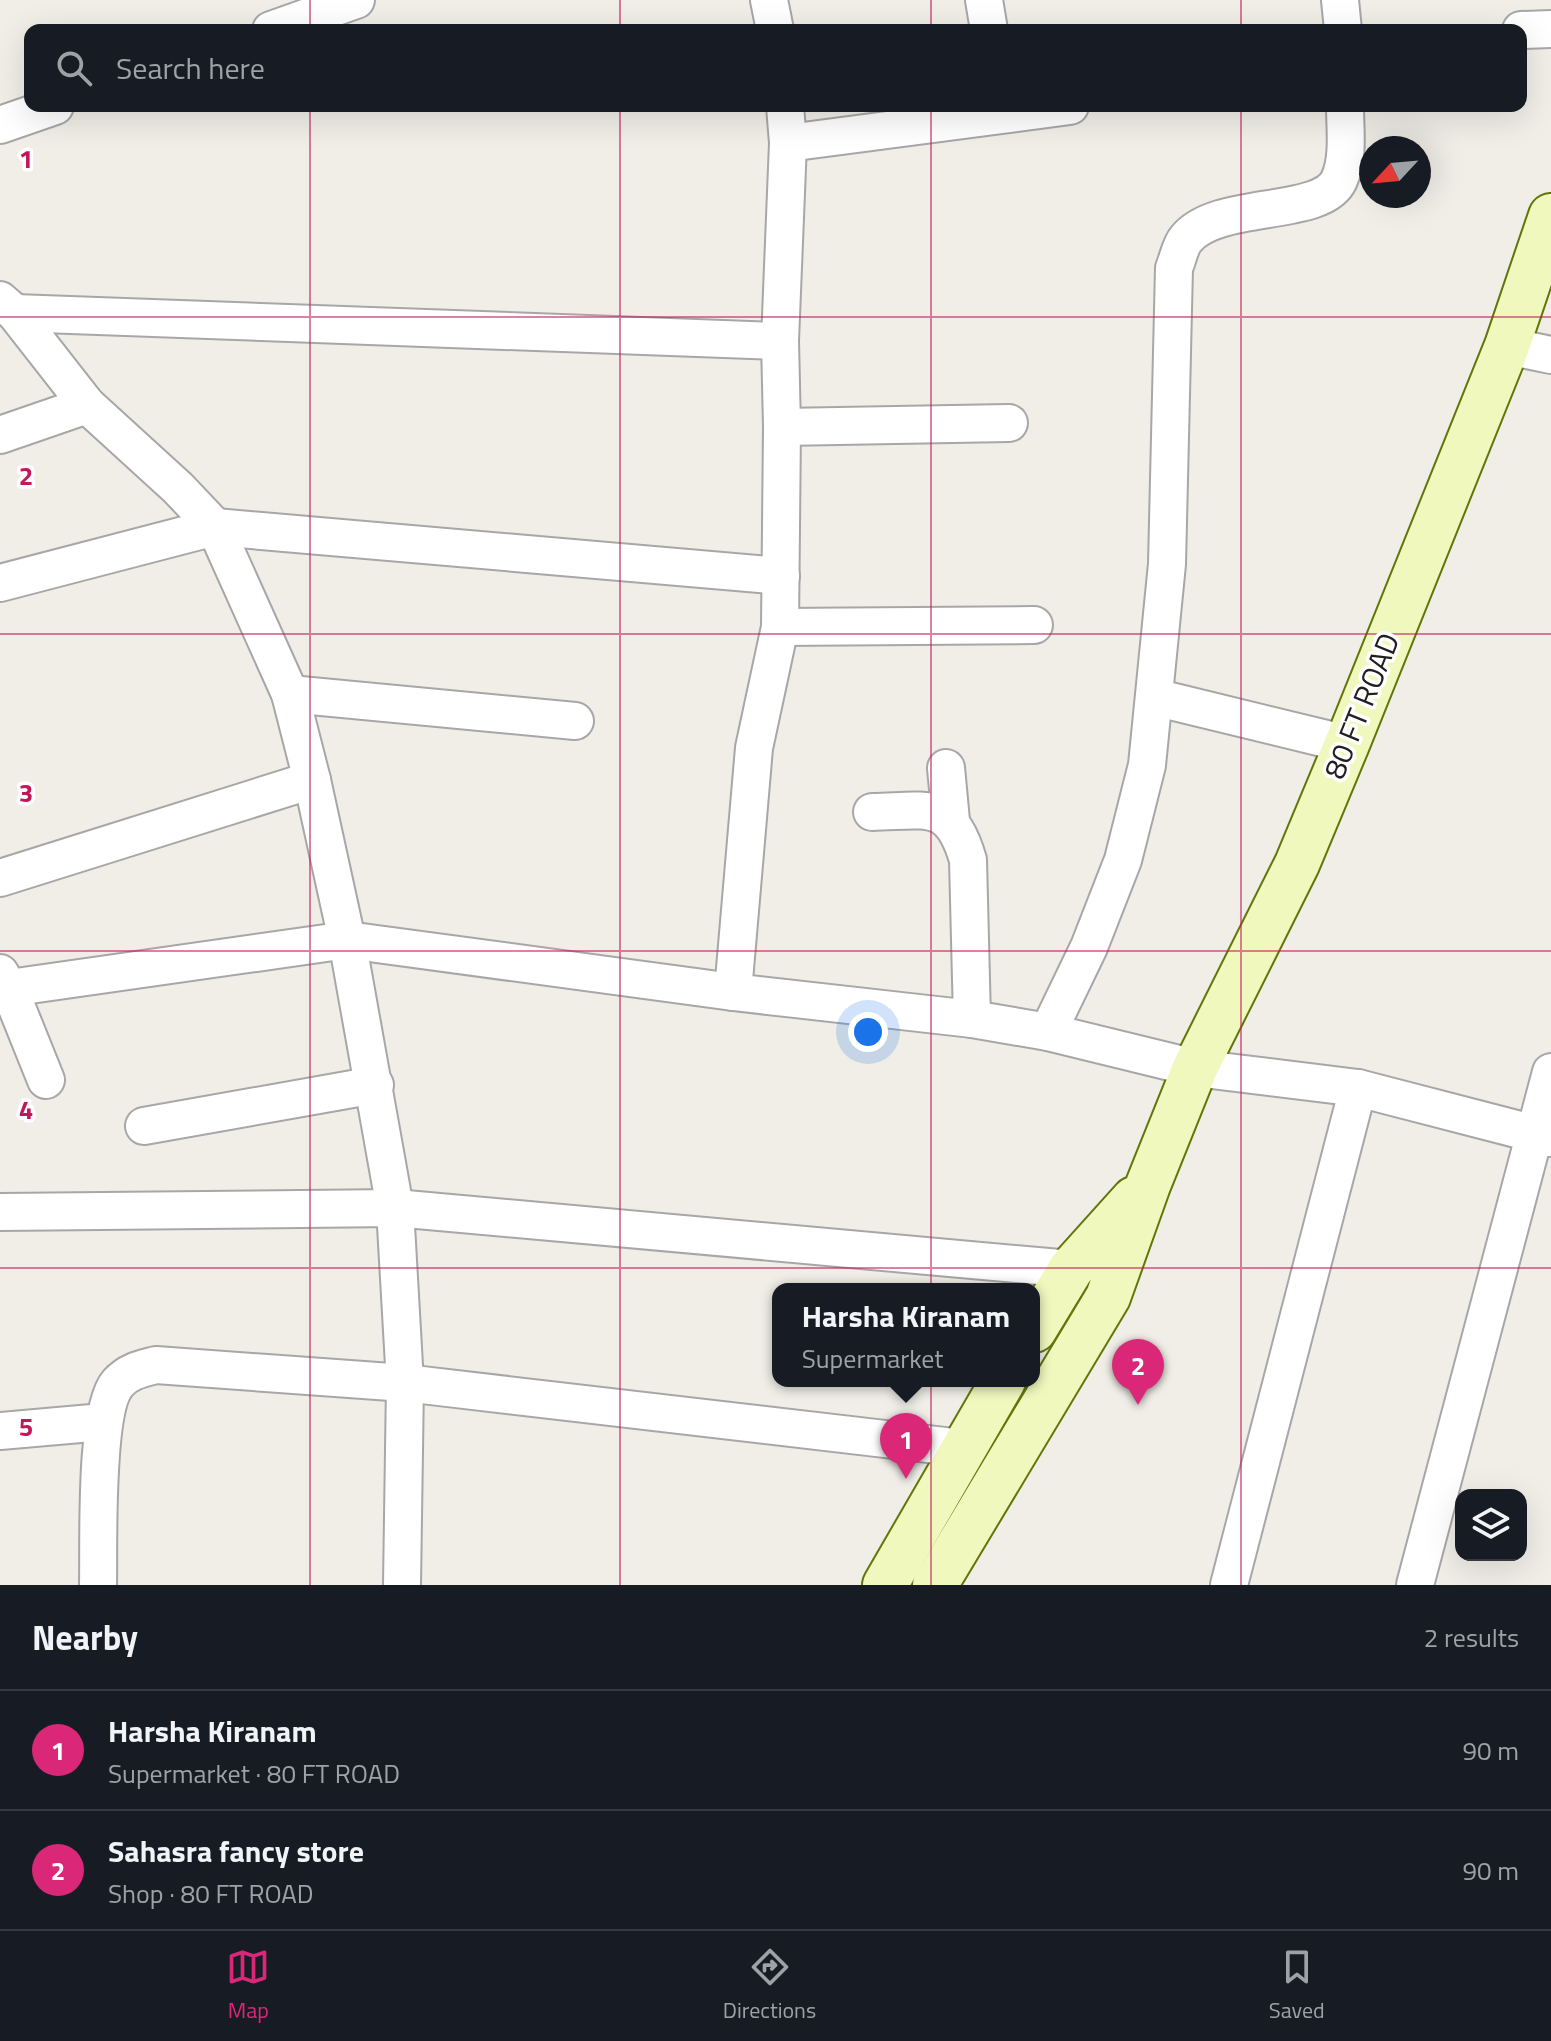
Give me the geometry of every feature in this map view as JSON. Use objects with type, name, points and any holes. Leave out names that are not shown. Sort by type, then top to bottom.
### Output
[{"type":"street","points":[[288,24],[356,0]]},
{"type":"street","points":[[769,0],[774,24]]},
{"type":"street","points":[[984,0],[988,24]]},
{"type":"street","points":[[1340,0],[1342,24]]},
{"type":"street","points":[[1527,30],[1551,29]]},
{"type":"street","points":[[0,125],[38,112]]},
{"type":"street","points":[[733,992],[754,748],[780,627],[780,341],[788,143],[785,112]]},
{"type":"street","points":[[788,143],[991,112]]},
{"type":"street","points":[[1048,1032],[1089,947],[1123,860],[1147,765],[1167,564],[1174,268],[1186,239],[1207,224],[1225,217],[1315,199],[1330,192],[1339,181],[1345,157],[1345,112]]},
{"type":"street","name":"80 FT ROAD","points":[[935,1585],[1108,1297],[1195,1068],[1297,864],[1347,744],[1507,346],[1551,216]]},
{"type":"street","points":[[8,307],[780,341]]},
{"type":"street","points":[[8,307],[87,405],[178,488],[215,527],[290,694],[347,940],[395,1208],[405,1383],[402,1585]]},
{"type":"street","points":[[1507,346],[1551,355]]},
{"type":"street","points":[[0,435],[87,405]]},
{"type":"street","points":[[782,427],[1009,423]]},
{"type":"street","points":[[0,583],[215,527],[781,576]]},
{"type":"street","points":[[780,627],[1034,625]]},
{"type":"street","points":[[290,694],[575,721]]},
{"type":"street","points":[[1154,697],[1347,744]]},
{"type":"street","points":[[946,768],[951,821],[961,836],[968,860],[972,1019]]},
{"type":"street","points":[[0,878],[312,780]]},
{"type":"street","points":[[872,812],[930,811],[951,821]]},
{"type":"street","points":[[46,1080],[5,981],[347,940],[733,992],[972,1019],[1048,1032],[1195,1068],[1358,1088],[1543,1136]]},
{"type":"street","points":[[1415,1585],[1543,1136],[1551,1072]]},
{"type":"street","points":[[144,1126],[375,1085]]},
{"type":"street","points":[[1229,1585],[1358,1088]]},
{"type":"street","name":"80 FT ROAD","points":[[1040,1320],[1071,1269],[1148,1185]]},
{"type":"street","points":[[0,1212],[395,1208],[1071,1269]]},
{"type":"street","points":[[98,1585],[103,1422],[116,1385],[134,1370],[156,1365],[405,1383],[962,1448]]},
{"type":"street","points":[[885,1585],[999,1387]]},
{"type":"street","points":[[0,1431],[103,1422]]},
{"type":"place","name":"Sahasra fancy store","points":[[1138,1405]]},
{"type":"place","name":"Harsha Kiranam","points":[[906,1479]]}]
